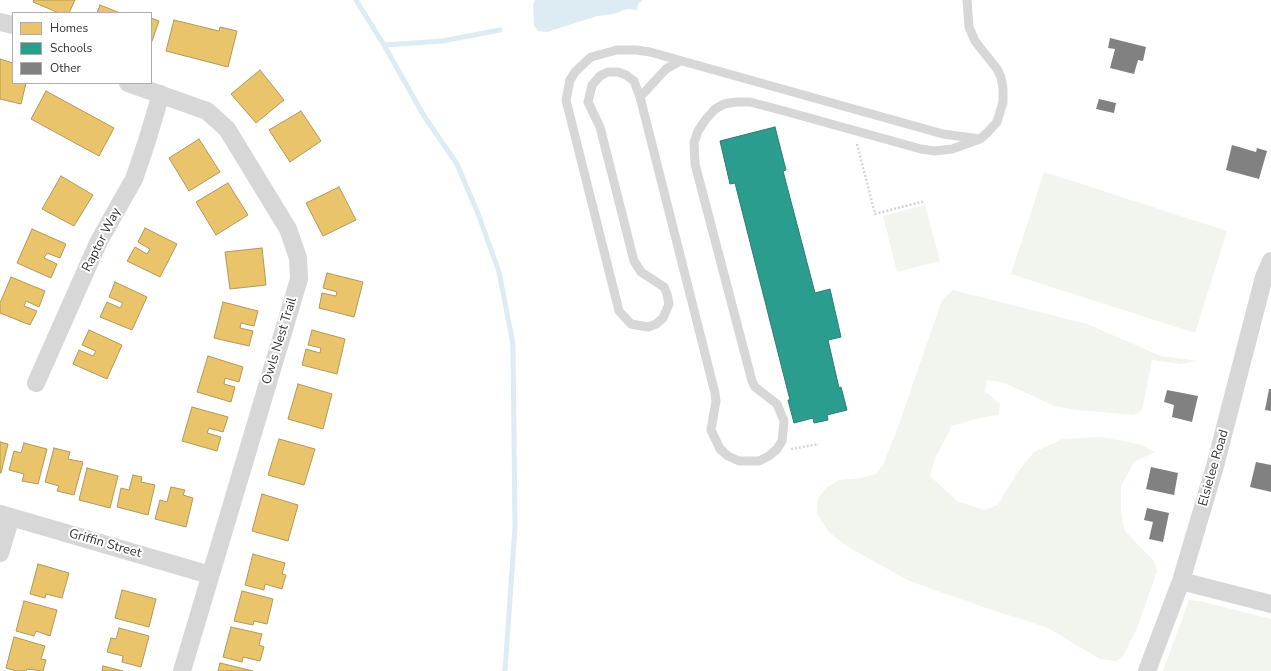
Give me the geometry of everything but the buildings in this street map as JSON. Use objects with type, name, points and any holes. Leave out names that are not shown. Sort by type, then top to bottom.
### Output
[{"type":"street","points":[[0,22],[12,25]]},
{"type":"street","name":"Owls Nest Trail","points":[[131,84],[208,111],[227,129],[288,229],[298,258],[299,279],[182,671]]},
{"type":"street","name":"Raptor Way","points":[[36,383],[99,241],[134,179],[161,94]]},
{"type":"street","name":"Elsielee Road","points":[[1147,671],[1181,581],[1215,466],[1264,277],[1271,261]]},
{"type":"street","points":[[0,552],[5,515]]},
{"type":"street","name":"Griffin Street","points":[[5,515],[210,574]]},
{"type":"street","points":[[1181,581],[1271,604]]},
{"type":"lane","points":[[967,0],[969,27],[975,41],[997,69],[1001,77],[1003,88],[1003,102],[999,117],[988,132],[980,139],[952,149],[935,151],[921,149],[750,102],[724,104],[715,109],[698,131],[694,143],[695,164],[752,380],[755,387],[777,404],[781,412],[784,431],[782,441],[777,449],[760,461],[740,461],[728,456],[720,450],[711,430],[716,401],[715,393],[640,97],[634,81],[626,75],[618,72],[608,72],[600,76],[592,85],[588,102],[600,127],[634,261],[640,272],[664,288],[667,294],[669,304],[663,318],[656,324],[648,327],[631,324],[619,310],[567,110],[567,90],[570,80],[579,68],[591,57],[603,53],[626,49],[680,60],[943,134],[980,139]]},
{"type":"lane","points":[[640,97],[666,69],[680,60]]},
{"type":"path","points":[[857,144],[875,214],[925,201]]},
{"type":"path","points":[[777,449],[798,449],[819,444]]},
{"type":"shaded area","points":[[535,0],[643,0],[638,4],[637,10],[627,9],[614,14],[597,16],[547,32],[538,31],[534,25],[533,5]]},
{"type":"shaded area","points":[[1044,172],[1227,231],[1195,333],[1011,274]]},
{"type":"shaded area","points":[[925,205],[940,261],[897,272],[883,216]]},
{"type":"shaded area","points":[[953,290],[1087,324],[1161,356],[1199,361],[1180,364],[1152,360],[1142,410],[1134,415],[1078,410],[1054,406],[1005,383],[987,380],[985,391],[1000,404],[999,415],[979,418],[952,426],[935,458],[930,476],[957,501],[984,510],[998,505],[1017,473],[1034,452],[1063,439],[1101,437],[1139,444],[1155,452],[1134,462],[1121,486],[1121,513],[1125,531],[1153,560],[1157,571],[1138,626],[1122,658],[1115,661],[1100,659],[1046,627],[909,581],[845,545],[829,532],[817,514],[818,498],[826,488],[839,480],[861,478],[876,474],[883,465],[898,427],[942,300]]},
{"type":"shaded area","points":[[1189,600],[1203,602],[1271,619],[1271,671],[1163,671]]},
{"type":"waterway","points":[[356,0],[384,45],[424,116],[457,164],[479,216],[499,272],[513,344],[515,527],[505,671]]},
{"type":"waterway","points":[[384,45],[442,41],[500,30]]}]
